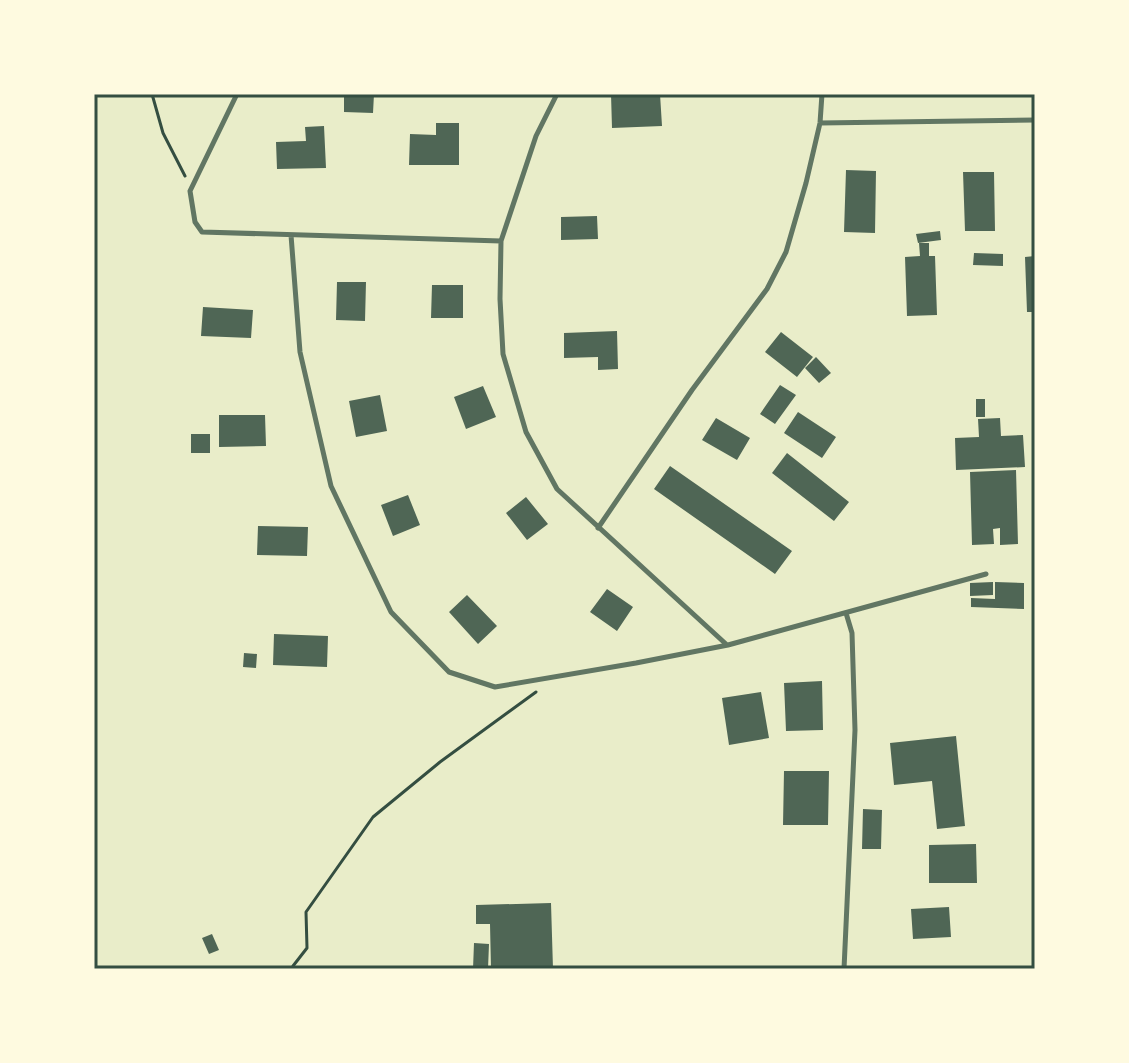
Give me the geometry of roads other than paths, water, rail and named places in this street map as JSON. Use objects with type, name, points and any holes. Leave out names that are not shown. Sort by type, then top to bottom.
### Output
[{"type":"lane","points":[[237,94],[190,191],[195,222],[202,232],[501,241]]},
{"type":"lane","points":[[557,94],[536,136],[501,241],[503,354],[526,432],[557,489],[728,645]]},
{"type":"lane","points":[[598,528],[692,390],[767,289],[786,252],[820,123],[822,94]]},
{"type":"lane","points":[[820,123],[1035,120]]},
{"type":"lane","points":[[291,235],[300,352],[331,486],[391,612],[449,672],[495,687],[728,645],[986,574]]},
{"type":"lane","points":[[844,969],[855,730],[852,633],[846,613]]}]
